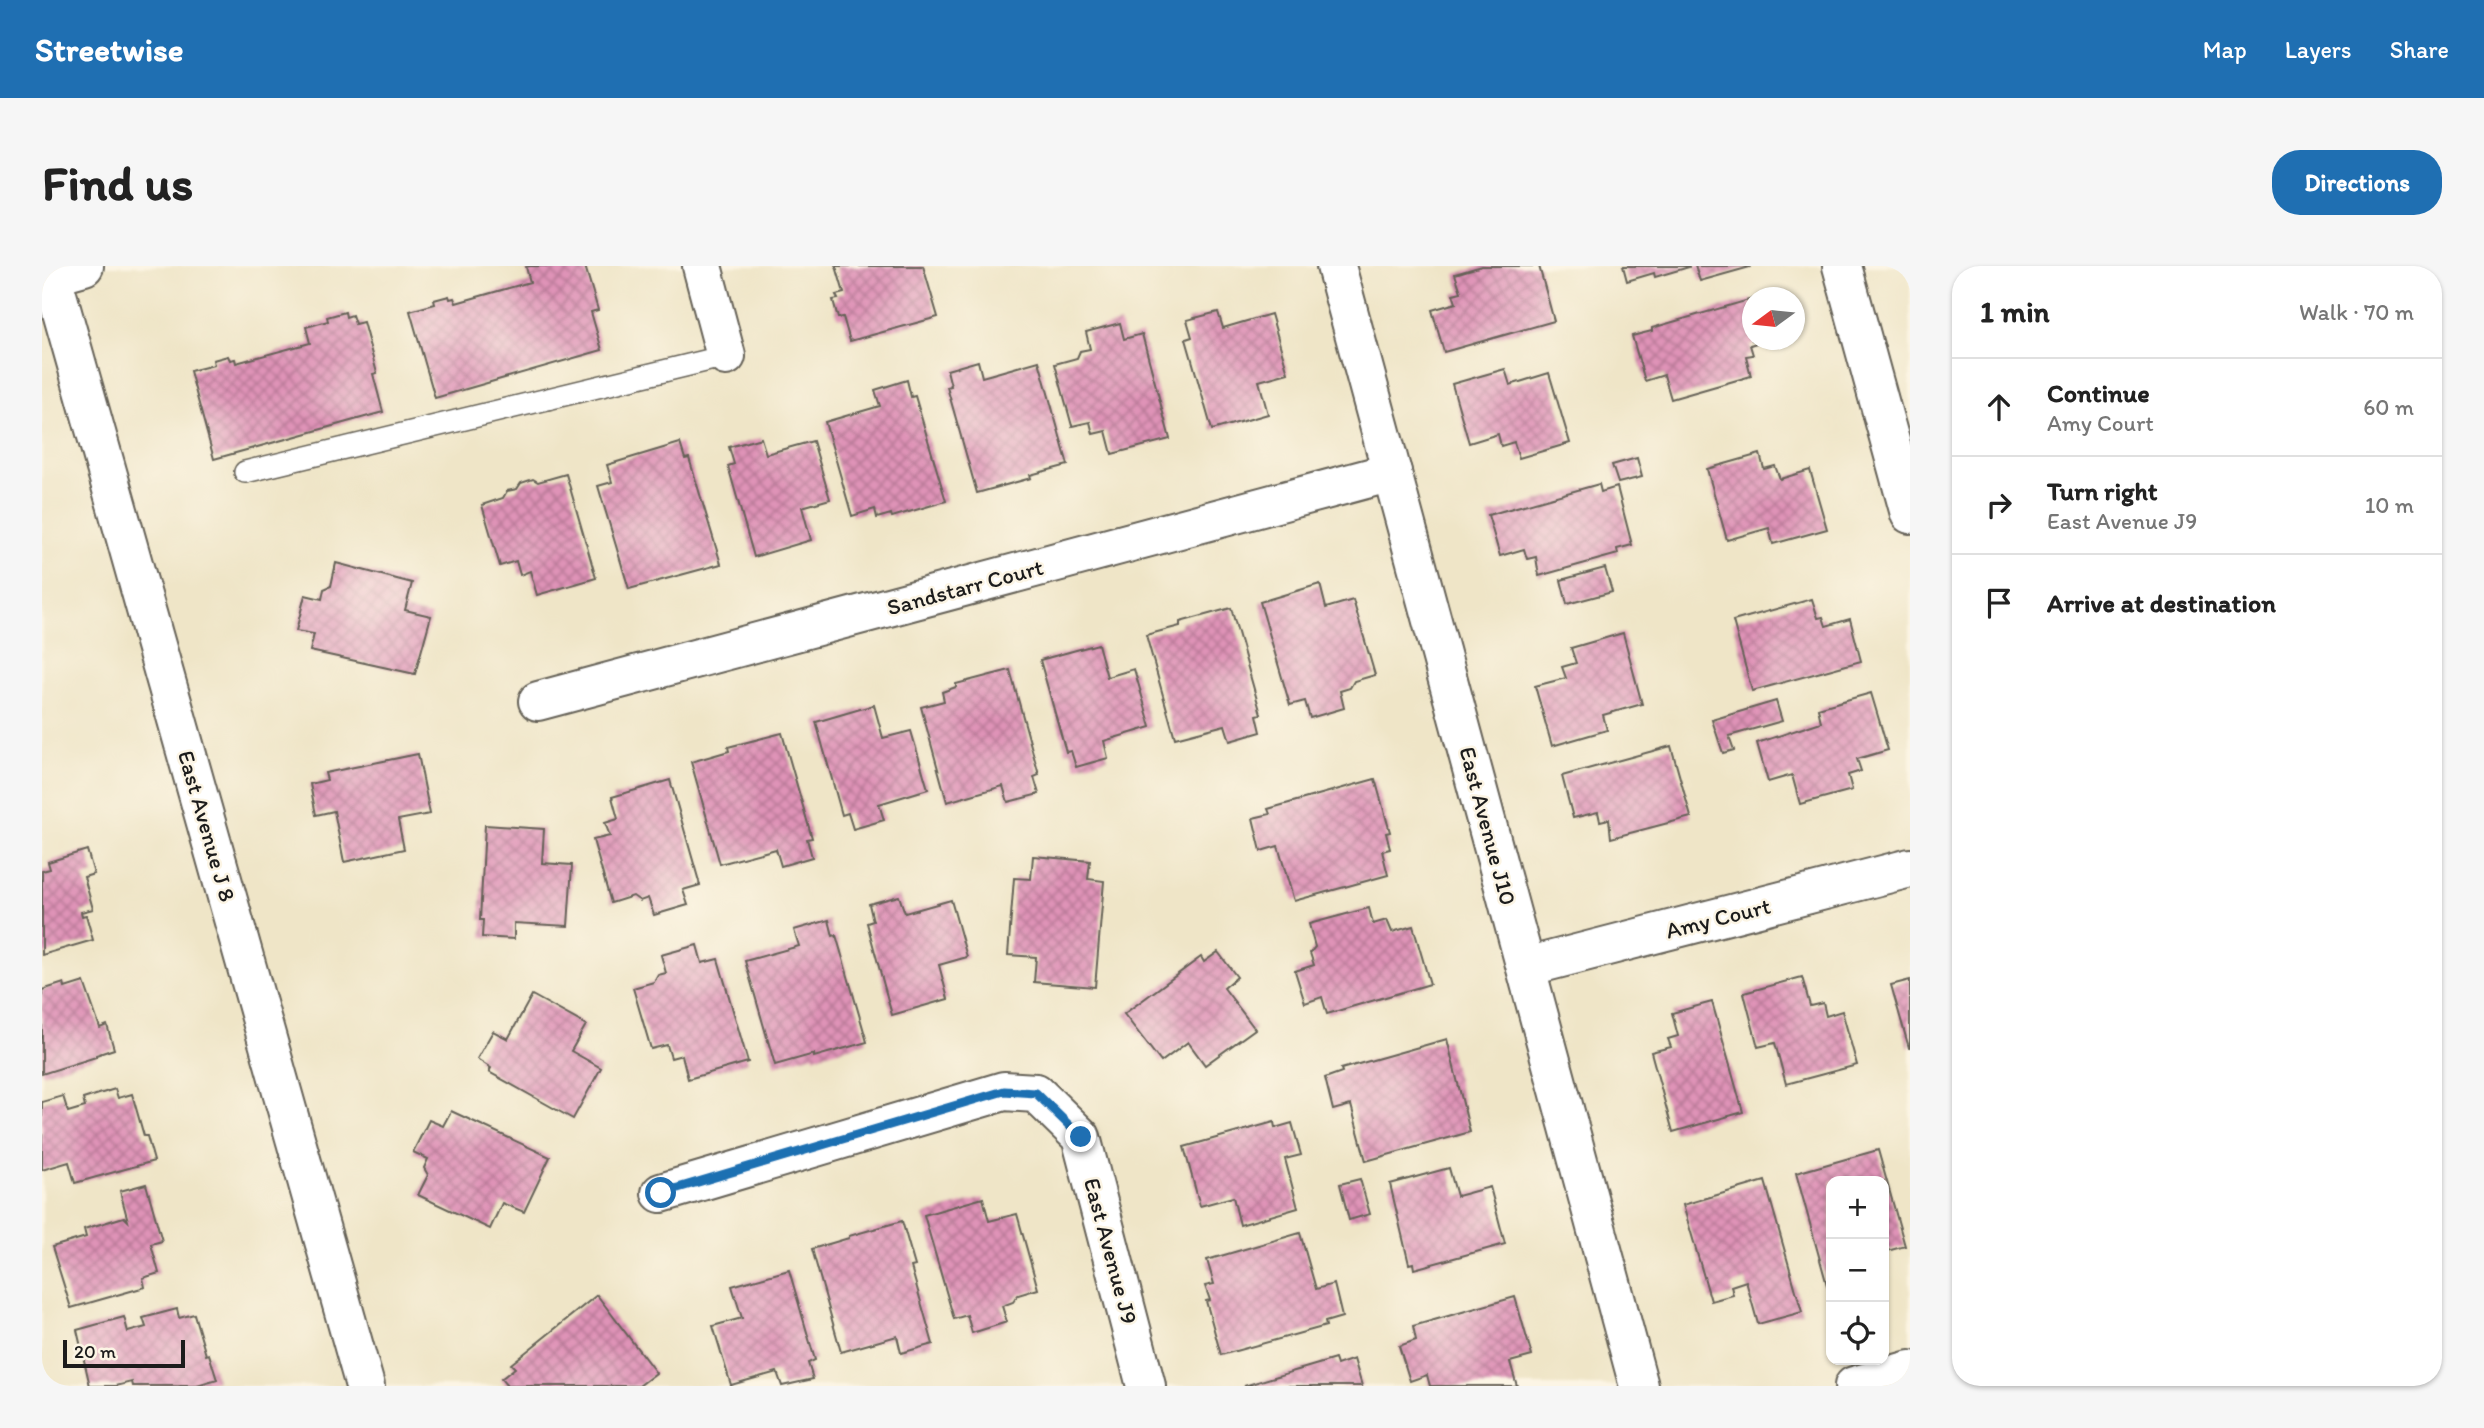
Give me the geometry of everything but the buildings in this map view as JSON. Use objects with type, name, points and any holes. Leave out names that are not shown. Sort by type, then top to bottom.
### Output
[{"type":"street","points":[[702,266],[726,356]]},
{"type":"street","name":"East Avenue J10","points":[[1336,266],[1639,1386]]},
{"type":"street","points":[[1842,266],[1910,514]]},
{"type":"street","name":"East Avenue J 8","points":[[62,269],[365,1386]]},
{"type":"street","name":"Sandstarr Court","points":[[538,701],[1392,472]]},
{"type":"street","name":"Amy Court","points":[[1526,967],[1910,869]]},
{"type":"street","name":"East Avenue J9","points":[[661,1193],[1004,1091],[1036,1093],[1081,1137],[1146,1386]]},
{"type":"street","points":[[1854,1386],[1910,1370]]},
{"type":"lane","points":[[246,472],[726,356]]},
{"type":"route","points":[[661,1193],[1004,1091],[1036,1093],[1081,1137]]}]
